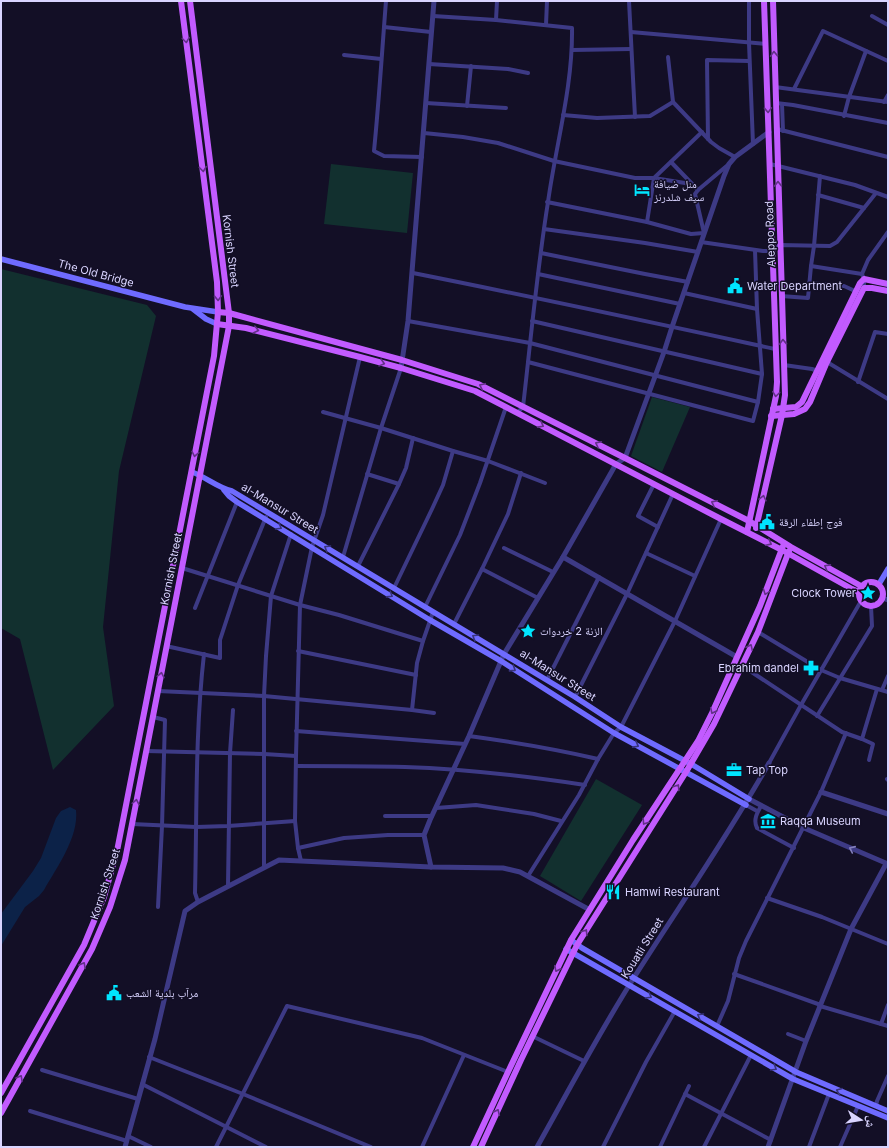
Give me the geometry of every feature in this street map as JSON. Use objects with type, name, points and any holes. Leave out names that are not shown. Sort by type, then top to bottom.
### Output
[{"type":"main road","name":"Kornish Street","points":[[1,1093],[84,945],[104,897],[118,844],[214,356],[218,312],[217,282],[181,1]]},
{"type":"main road","name":"Kornish Street","points":[[1,1112],[92,949],[110,907],[125,860],[229,326],[229,314],[190,1]]},
{"type":"main road","name":"Aleppo Road","points":[[747,532],[776,396],[776,349],[764,1]]},
{"type":"main road","name":"Aleppo Road","points":[[754,535],[783,412],[785,394],[778,165],[780,130],[779,103],[775,87],[773,1]]},
{"type":"main road","name":"The Old Bridge","points":[[1,259],[185,307],[218,312]]},
{"type":"main road","points":[[783,412],[796,407],[802,402],[863,276],[888,284]]},
{"type":"main road","points":[[772,412],[794,414],[805,408],[810,402],[827,362],[864,288],[888,291]]},
{"type":"main road","points":[[193,308],[206,319],[217,324],[246,328],[360,357],[475,390],[721,520],[754,535],[852,589],[860,589]]},
{"type":"main road","points":[[218,312],[402,360],[478,384],[749,521],[860,589]]},
{"type":"main road","points":[[200,430],[208,433]]},
{"type":"main road","name":"al-Mansur Street","points":[[192,472],[200,475],[224,490],[237,502],[312,546],[430,620],[501,661],[614,733],[746,805]]},
{"type":"main road","name":"al-Mansur Street","points":[[224,490],[232,491],[268,512],[575,697],[621,727],[688,763],[749,799]]},
{"type":"main road","points":[[481,1147],[532,1036],[577,945],[686,772],[688,763],[738,657],[785,543]]},
{"type":"main road","points":[[473,1147],[571,940],[633,840],[680,769],[688,763],[714,724],[758,632],[791,547]]},
{"type":"main road","points":[[879,584],[888,569]]},
{"type":"main road","points":[[870,581],[879,584],[882,588],[885,599],[876,605],[871,606],[864,604],[859,597],[860,589],[865,583],[870,581]]},
{"type":"main road","points":[[571,940],[577,945],[796,1072],[888,1111]]},
{"type":"main road","points":[[566,949],[793,1079],[888,1118]]},
{"type":"street","points":[[386,1],[374,151],[384,156],[422,157]]},
{"type":"street","points":[[343,557],[381,428],[401,368],[413,273],[434,1]]},
{"type":"street","points":[[496,20],[498,1]]},
{"type":"street","points":[[546,25],[547,1]]},
{"type":"street","points":[[629,1],[634,117]]},
{"type":"street","points":[[749,1],[749,61],[753,144]]},
{"type":"street","points":[[433,16],[496,20],[572,28],[572,50],[563,114],[547,202],[523,407],[517,413]]},
{"type":"street","points":[[872,16],[888,25]]},
{"type":"street","points":[[384,27],[432,32]]},
{"type":"street","points":[[794,89],[823,31],[888,61]]},
{"type":"street","points":[[631,32],[766,44]]},
{"type":"street","points":[[572,50],[631,49]]},
{"type":"street","points":[[844,116],[849,97],[866,51]]},
{"type":"street","points":[[344,55],[381,59]]},
{"type":"street","points":[[668,57],[673,102],[719,148],[735,157]]},
{"type":"street","points":[[708,138],[707,60],[749,61]]},
{"type":"street","points":[[429,64],[508,69],[528,73]]},
{"type":"street","points":[[467,106],[471,66]]},
{"type":"street","points":[[775,87],[886,102],[888,95]]},
{"type":"street","points":[[563,114],[597,118],[650,116],[673,102]]},
{"type":"street","points":[[426,103],[506,108]]},
{"type":"street","points":[[779,103],[888,123]]},
{"type":"street","points":[[780,130],[888,158]]},
{"type":"street","points":[[424,132],[463,136],[498,144],[554,161],[635,178],[654,178],[691,184]]},
{"type":"street","points":[[647,222],[654,178],[702,132]]},
{"type":"street","points":[[704,233],[695,194],[735,157],[769,132]]},
{"type":"street","points":[[671,162],[698,190]]},
{"type":"street","points":[[431,867],[424,834],[466,744],[504,654],[563,557],[616,464],[625,458],[656,375],[729,164]]},
{"type":"street","points":[[770,164],[855,185],[888,197]]},
{"type":"street","points":[[782,296],[808,298],[820,176]]},
{"type":"street","points":[[701,242],[772,251],[780,245],[830,246],[837,242],[876,193]]},
{"type":"street","points":[[818,195],[864,208]]},
{"type":"street","points":[[547,202],[647,222],[691,234],[704,233]]},
{"type":"street","points":[[544,229],[646,243],[698,252]]},
{"type":"street","points":[[864,288],[863,276],[868,260],[888,232]]},
{"type":"street","points":[[528,362],[753,420],[758,402],[762,374],[757,309],[755,250]]},
{"type":"street","points":[[541,253],[688,282]]},
{"type":"street","points":[[811,266],[863,276]]},
{"type":"street","points":[[413,273],[535,297],[776,349]]},
{"type":"street","points":[[538,274],[680,304]]},
{"type":"street","points":[[809,283],[844,286],[855,291]]},
{"type":"street","points":[[684,293],[757,309]]},
{"type":"street","points":[[408,321],[530,342],[758,402]]},
{"type":"street","points":[[532,321],[762,374]]},
{"type":"street","points":[[858,382],[875,332],[888,334]]},
{"type":"street","points":[[301,860],[295,821],[300,605],[312,546],[324,514],[360,357]]},
{"type":"street","points":[[827,362],[888,400]]},
{"type":"street","points":[[784,365],[818,371]]},
{"type":"street","points":[[425,607],[460,535],[488,461],[506,407]]},
{"type":"street","points":[[323,412],[488,461],[545,482]]},
{"type":"street","points":[[358,566],[406,468],[413,438]]},
{"type":"street","points":[[394,588],[443,485],[453,451]]},
{"type":"street","points":[[454,624],[508,514],[521,473]]},
{"type":"street","points":[[367,474],[399,484]]},
{"type":"street","points":[[654,484],[638,516],[658,526]]},
{"type":"street","points":[[575,697],[627,594],[673,494]]},
{"type":"street","points":[[194,608],[237,502]]},
{"type":"street","points":[[166,646],[220,658],[220,640],[238,585],[268,512]]},
{"type":"street","points":[[528,876],[561,821],[585,785],[598,759],[614,733],[621,727],[675,621],[721,520]]},
{"type":"street","points":[[264,867],[264,696],[266,656],[271,596],[291,534]]},
{"type":"street","points":[[504,548],[553,572]]},
{"type":"street","points":[[646,553],[695,576]]},
{"type":"street","points":[[563,557],[738,657]]},
{"type":"street","points":[[182,568],[300,605],[339,614],[423,641]]},
{"type":"street","points":[[482,569],[538,598]]},
{"type":"street","points":[[547,680],[599,577]]},
{"type":"street","points":[[769,763],[861,601]]},
{"type":"street","points":[[817,716],[872,626],[871,606]]},
{"type":"street","points":[[412,710],[417,664],[433,612]]},
{"type":"street","points":[[758,632],[821,670],[840,678],[888,692]]},
{"type":"street","points":[[298,651],[416,675]]},
{"type":"street","points":[[198,902],[195,893],[196,827],[200,694],[204,654]]},
{"type":"street","points":[[741,665],[842,732],[873,744],[868,760]]},
{"type":"street","points":[[882,690],[888,676]]},
{"type":"street","points":[[862,739],[877,689]]},
{"type":"street","points":[[158,691],[264,696],[434,713]]},
{"type":"street","points":[[228,886],[230,753],[233,710]]},
{"type":"street","points":[[152,717],[165,720],[158,907]]},
{"type":"street","points":[[296,731],[466,744]]},
{"type":"street","points":[[718,1026],[728,1001],[734,974],[746,941],[804,828],[846,734]]},
{"type":"street","points":[[469,736],[515,742],[598,759]]},
{"type":"street","points":[[146,751],[296,756]]},
{"type":"street","name":"Kouatli Street","points":[[537,1147],[584,1061],[634,978],[746,805],[769,763]]},
{"type":"street","points":[[296,766],[405,767],[454,770],[531,777],[585,785]]},
{"type":"street","points":[[821,792],[888,814]]},
{"type":"street","name":"al-Mansur Street","points":[[749,799],[804,828],[887,864]]},
{"type":"street","points":[[436,808],[476,805],[534,814],[561,821]]},
{"type":"street","name":"al-Mansur Street","points":[[746,805],[758,811]]},
{"type":"street","points":[[761,806],[758,811],[755,824],[758,830],[794,848]]},
{"type":"street","points":[[385,816],[432,816]]},
{"type":"street","points":[[132,824],[196,827],[295,821]]},
{"type":"street","points":[[298,848],[344,838],[388,834],[424,834]]},
{"type":"street","points":[[125,1147],[186,911],[198,902],[264,867],[279,860],[301,860],[431,867],[502,868],[520,872],[590,910]]},
{"type":"street","points":[[768,1147],[806,1042],[851,929],[887,864]]},
{"type":"street","points":[[767,898],[888,944]]},
{"type":"street","points":[[734,974],[820,1006],[888,1026]]},
{"type":"street","points":[[881,1024],[888,1005]]},
{"type":"street","points":[[216,1147],[287,1006],[422,1038],[508,1072]]},
{"type":"street","points":[[603,1147],[646,1062],[675,1011]]},
{"type":"street","points":[[788,1034],[806,1042]]},
{"type":"street","points":[[532,1036],[584,1061]]},
{"type":"street","points":[[422,1147],[464,1055]]},
{"type":"street","points":[[704,1147],[751,1055]]},
{"type":"street","points":[[149,1058],[243,1094],[371,1147]]},
{"type":"street","points":[[42,1070],[138,1099]]},
{"type":"street","points":[[876,1106],[888,1076]]},
{"type":"street","points":[[142,1084],[266,1147]]},
{"type":"street","points":[[660,1147],[689,1086]]},
{"type":"street","points":[[685,1094],[771,1140]]},
{"type":"street","points":[[809,1147],[829,1094]]},
{"type":"street","points":[[840,1147],[858,1106]]},
{"type":"street","points":[[30,1111],[150,1147]]},
{"type":"green space","points":[[331,164],[413,173],[407,233],[324,224]]},
{"type":"green space","points":[[1,269],[147,305],[156,316],[119,471],[103,627],[114,706],[53,770],[20,639],[1,628]]},
{"type":"green space","points":[[652,397],[690,407],[662,472],[631,456]]},
{"type":"green space","points":[[596,779],[642,805],[581,901],[540,876]]},
{"type":"water","points":[[70,807],[76,810],[76,820],[71,841],[66,852],[44,890],[25,907],[1,946],[1,914],[41,858],[56,818],[61,811]]},
{"type":"place","name":"منل ضيافة سيف شلدرنز","points":[[642,190]]},
{"type":"place","name":"Water Department","points":[[735,286]]},
{"type":"place","name":"فوج إطفاء الرقة","points":[[767,522]]},
{"type":"place","name":"Clock Tower","points":[[868,593]]},
{"type":"place","name":"الزنة 2 خردوات","points":[[528,631]]},
{"type":"place","name":"Ebrahim dandel","points":[[811,668]]},
{"type":"place","name":"Tap Top","points":[[734,770]]},
{"type":"place","name":"Raqqa Museum","points":[[768,821]]},
{"type":"place","name":"Hamwi Restaurant","points":[[613,892]]},
{"type":"place","name":"مرآب بلدية الشعب","points":[[114,993]]}]
